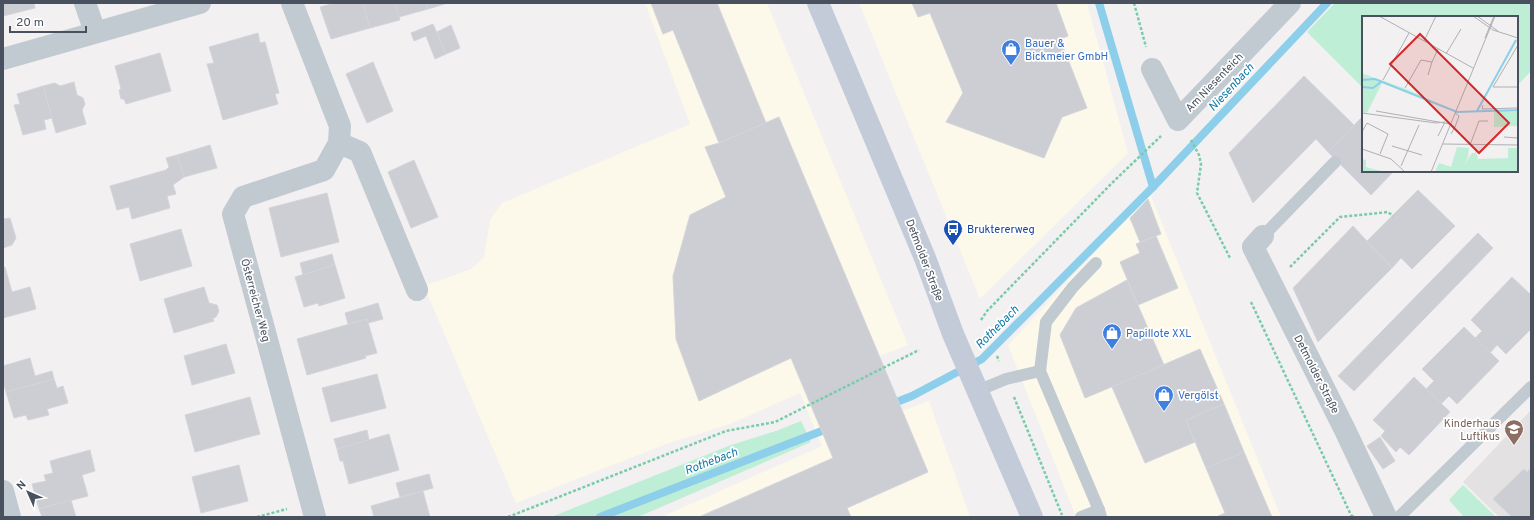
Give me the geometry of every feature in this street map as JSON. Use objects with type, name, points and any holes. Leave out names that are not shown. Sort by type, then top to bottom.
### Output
[{"type":"main road","name":"Detmolder Straße","points":[[818,3],[925,258],[970,375],[1032,517]]},
{"type":"street","points":[[85,3],[95,32]]},
{"type":"street","points":[[3,59],[200,3]]},
{"type":"street","name":"Österreicher Weg","points":[[292,3],[340,126],[339,143],[324,170],[243,196],[232,214],[313,510]]},
{"type":"street","name":"Am Niesenteich","points":[[1152,69],[1178,120],[1290,3]]},
{"type":"street","points":[[339,143],[360,152],[417,290]]},
{"type":"street","name":"Detmolder Straße","points":[[1264,236],[1253,247],[1345,430],[1386,517]]},
{"type":"street","points":[[3,491],[10,517]]},
{"type":"lane","points":[[1264,236],[1335,162]]},
{"type":"lane","points":[[1081,517],[1100,514],[1040,371],[1046,322],[1073,287],[1096,264]]},
{"type":"lane","points":[[970,375],[1006,379],[1040,371]]},
{"type":"lane","points":[[1399,517],[1531,387]]},
{"type":"path","points":[[1134,3],[1152,69]]},
{"type":"path","points":[[1189,136],[1199,155],[1201,164],[1197,194],[1232,263]]},
{"type":"path","points":[[981,320],[987,311],[1112,183],[1160,137]]},
{"type":"path","points":[[1272,285],[1340,217],[1388,212],[1393,216]]},
{"type":"path","points":[[1250,298],[1351,515],[1354,517]]},
{"type":"path","points":[[508,517],[726,431],[775,422],[919,350]]},
{"type":"path","points":[[997,356],[1063,517]]},
{"type":"path","points":[[257,517],[313,510]]},
{"type":"shaded area","points":[[645,3],[767,3],[908,345],[878,357],[900,412],[929,401],[970,517],[661,517],[822,446],[800,393],[730,424],[669,443],[516,503],[424,286],[471,269],[484,257],[490,220],[502,203],[690,124]]},
{"type":"shaded area","points":[[859,3],[1087,3],[1128,153],[980,299]]},
{"type":"shaded area","points":[[1150,194],[1281,517],[1076,517],[1008,345]]},
{"type":"shaded area","name":"Kinderhaus Luftikus","points":[[1531,410],[1531,517],[1499,517],[1463,482]]},
{"type":"green space","points":[[1335,3],[1531,3],[1531,71],[1518,85],[1518,16],[1362,16],[1362,87],[1307,32]]},
{"type":"green space","points":[[801,421],[811,442],[638,517],[551,517],[731,445],[776,431]]},
{"type":"green space","points":[[1463,485],[1496,517],[1464,517],[1449,500]]},
{"type":"building","points":[[3,3],[34,3],[35,8],[3,16]]},
{"type":"building","points":[[335,3],[363,3],[370,28],[331,39],[320,7]]},
{"type":"building","points":[[363,3],[395,3],[400,20],[370,28]]},
{"type":"building","points":[[395,3],[426,3],[428,9],[399,17]]},
{"type":"building","points":[[426,3],[448,3],[428,9]]},
{"type":"building","points":[[651,3],[717,3],[766,123],[719,143],[673,30],[663,34]]},
{"type":"building","name":"Bauer & Bickmeier GmbH","points":[[912,3],[1056,3],[1068,36],[1060,39],[1087,108],[1062,117],[1044,158],[946,122],[963,93],[930,13],[918,17]]},
{"type":"building","points":[[433,24],[446,54],[435,59],[426,36],[414,41],[411,33]]},
{"type":"building","points":[[451,25],[460,48],[446,54],[437,32]]},
{"type":"building","points":[[258,33],[260,43],[265,42],[279,93],[275,94],[278,104],[223,120],[207,64],[214,63],[209,47]]},
{"type":"building","points":[[160,53],[171,91],[126,104],[124,99],[121,99],[119,90],[121,89],[115,66]]},
{"type":"building","points":[[373,62],[393,111],[367,123],[346,74]]},
{"type":"building","points":[[1304,76],[1354,125],[1328,152],[1316,139],[1253,203],[1229,153]]},
{"type":"building","points":[[74,82],[77,95],[83,98],[85,104],[82,110],[86,124],[56,133],[43,86],[55,83],[60,86]]},
{"type":"building","points":[[43,86],[52,118],[44,120],[46,129],[23,135],[14,105],[20,104],[17,94]]},
{"type":"building","points":[[779,117],[928,472],[847,508],[851,517],[699,517],[833,458],[791,358],[699,401],[676,339],[673,276],[690,215],[726,197],[705,147],[719,143]]},
{"type":"building","points":[[1361,118],[1362,172],[1393,172],[1371,195],[1328,152]]},
{"type":"building","points":[[210,145],[217,168],[184,177],[177,155]]},
{"type":"building","points":[[177,155],[184,177],[173,185],[176,194],[167,196],[170,208],[132,219],[129,207],[117,210],[110,186],[166,170],[169,167],[166,158]]},
{"type":"building","points":[[414,160],[438,217],[411,228],[388,172]]},
{"type":"building","points":[[1418,190],[1455,226],[1412,269],[1401,258],[1392,268],[1367,241]]},
{"type":"building","points":[[327,193],[339,242],[281,257],[269,208]]},
{"type":"building","points":[[1148,199],[1161,234],[1140,242],[1130,218]]},
{"type":"building","points":[[10,218],[16,238],[12,245],[3,248],[3,219]]},
{"type":"building","points":[[1353,226],[1392,268],[1318,342],[1293,288]]},
{"type":"building","points":[[181,229],[192,266],[140,281],[130,244]]},
{"type":"building","points":[[1478,233],[1493,248],[1354,391],[1338,376]]},
{"type":"building","points":[[1156,236],[1178,288],[1138,305],[1120,262],[1140,253],[1136,244]]},
{"type":"building","points":[[332,254],[335,265],[303,275],[300,263]]},
{"type":"building","points":[[335,265],[345,298],[319,306],[318,303],[304,307],[295,277]]},
{"type":"building","points":[[5,267],[12,292],[30,287],[36,309],[3,318],[3,268]]},
{"type":"building","points":[[1512,277],[1531,295],[1531,329],[1506,354],[1497,345],[1490,353],[1475,338],[1482,331],[1471,320]]},
{"type":"building","name":"Papillote XXL","points":[[1127,280],[1164,365],[1085,398],[1060,335],[1076,308]]},
{"type":"building","points":[[204,287],[209,303],[217,305],[219,311],[216,317],[213,318],[214,321],[174,333],[164,299]]},
{"type":"building","points":[[378,303],[383,319],[368,323],[367,319],[348,324],[345,313]]},
{"type":"building","points":[[367,319],[377,353],[365,356],[366,358],[307,375],[297,339]]},
{"type":"building","points":[[1464,327],[1499,361],[1457,404],[1449,396],[1441,404],[1426,389],[1434,381],[1422,369]]},
{"type":"building","points":[[226,344],[235,373],[192,385],[184,356]]},
{"type":"building","name":"Vergölst","points":[[1200,349],[1224,404],[1186,420],[1195,442],[1145,463],[1112,387]]},
{"type":"building","points":[[30,358],[35,376],[52,371],[54,379],[6,392],[3,381],[3,366]]},
{"type":"building","points":[[377,374],[386,408],[331,422],[322,388]]},
{"type":"building","points":[[1414,377],[1450,412],[1409,455],[1400,447],[1396,452],[1381,436],[1385,431],[1373,420]]},
{"type":"building","points":[[54,379],[57,388],[63,386],[68,403],[47,409],[49,415],[28,420],[26,415],[14,418],[6,392]]},
{"type":"building","points":[[250,397],[260,434],[195,452],[185,415]]},
{"type":"building","points":[[1224,404],[1244,452],[1206,468],[1186,420]]},
{"type":"building","points":[[367,430],[369,440],[337,449],[334,439]]},
{"type":"building","points":[[389,434],[399,470],[349,484],[343,461],[340,461],[337,449]]},
{"type":"building","points":[[1380,437],[1395,461],[1383,469],[1367,446]]},
{"type":"building","points":[[90,450],[95,471],[82,475],[88,496],[39,509],[32,484],[46,481],[44,475],[53,473],[50,461]]},
{"type":"building","points":[[1244,452],[1272,517],[1216,517],[1225,513],[1206,468]]},
{"type":"building","points":[[239,465],[248,501],[201,513],[192,477]]},
{"type":"building","points":[[1531,468],[1531,517],[1512,517],[1493,499],[1524,469],[1527,472]]},
{"type":"building","points":[[429,474],[433,488],[400,497],[396,483]]},
{"type":"building","points":[[423,491],[430,517],[374,517],[371,506]]},
{"type":"building","points":[[71,500],[76,517],[42,517],[39,509]]},
{"type":"waterway","name":"Rothebach","points":[[1099,3],[1153,187]]},
{"type":"waterway","name":"Rothebach","points":[[889,405],[912,396],[982,359],[1153,187],[1327,3]]},
{"type":"waterway","name":"Rothebach","points":[[600,517],[832,427]]},
{"type":"place","name":"Bauer & Bickmeier GmbH","points":[[1011,66]]},
{"type":"place","name":"Bruktererweg","points":[[953,246]]},
{"type":"place","name":"Papillote XXL","points":[[1112,350]]},
{"type":"place","name":"Vergölst","points":[[1164,412]]},
{"type":"place","name":"Kinderhaus Luftikus","points":[[1514,446]]},
{"type":"water label","name":"Niesenbach","points":[[1231,87]]}]
